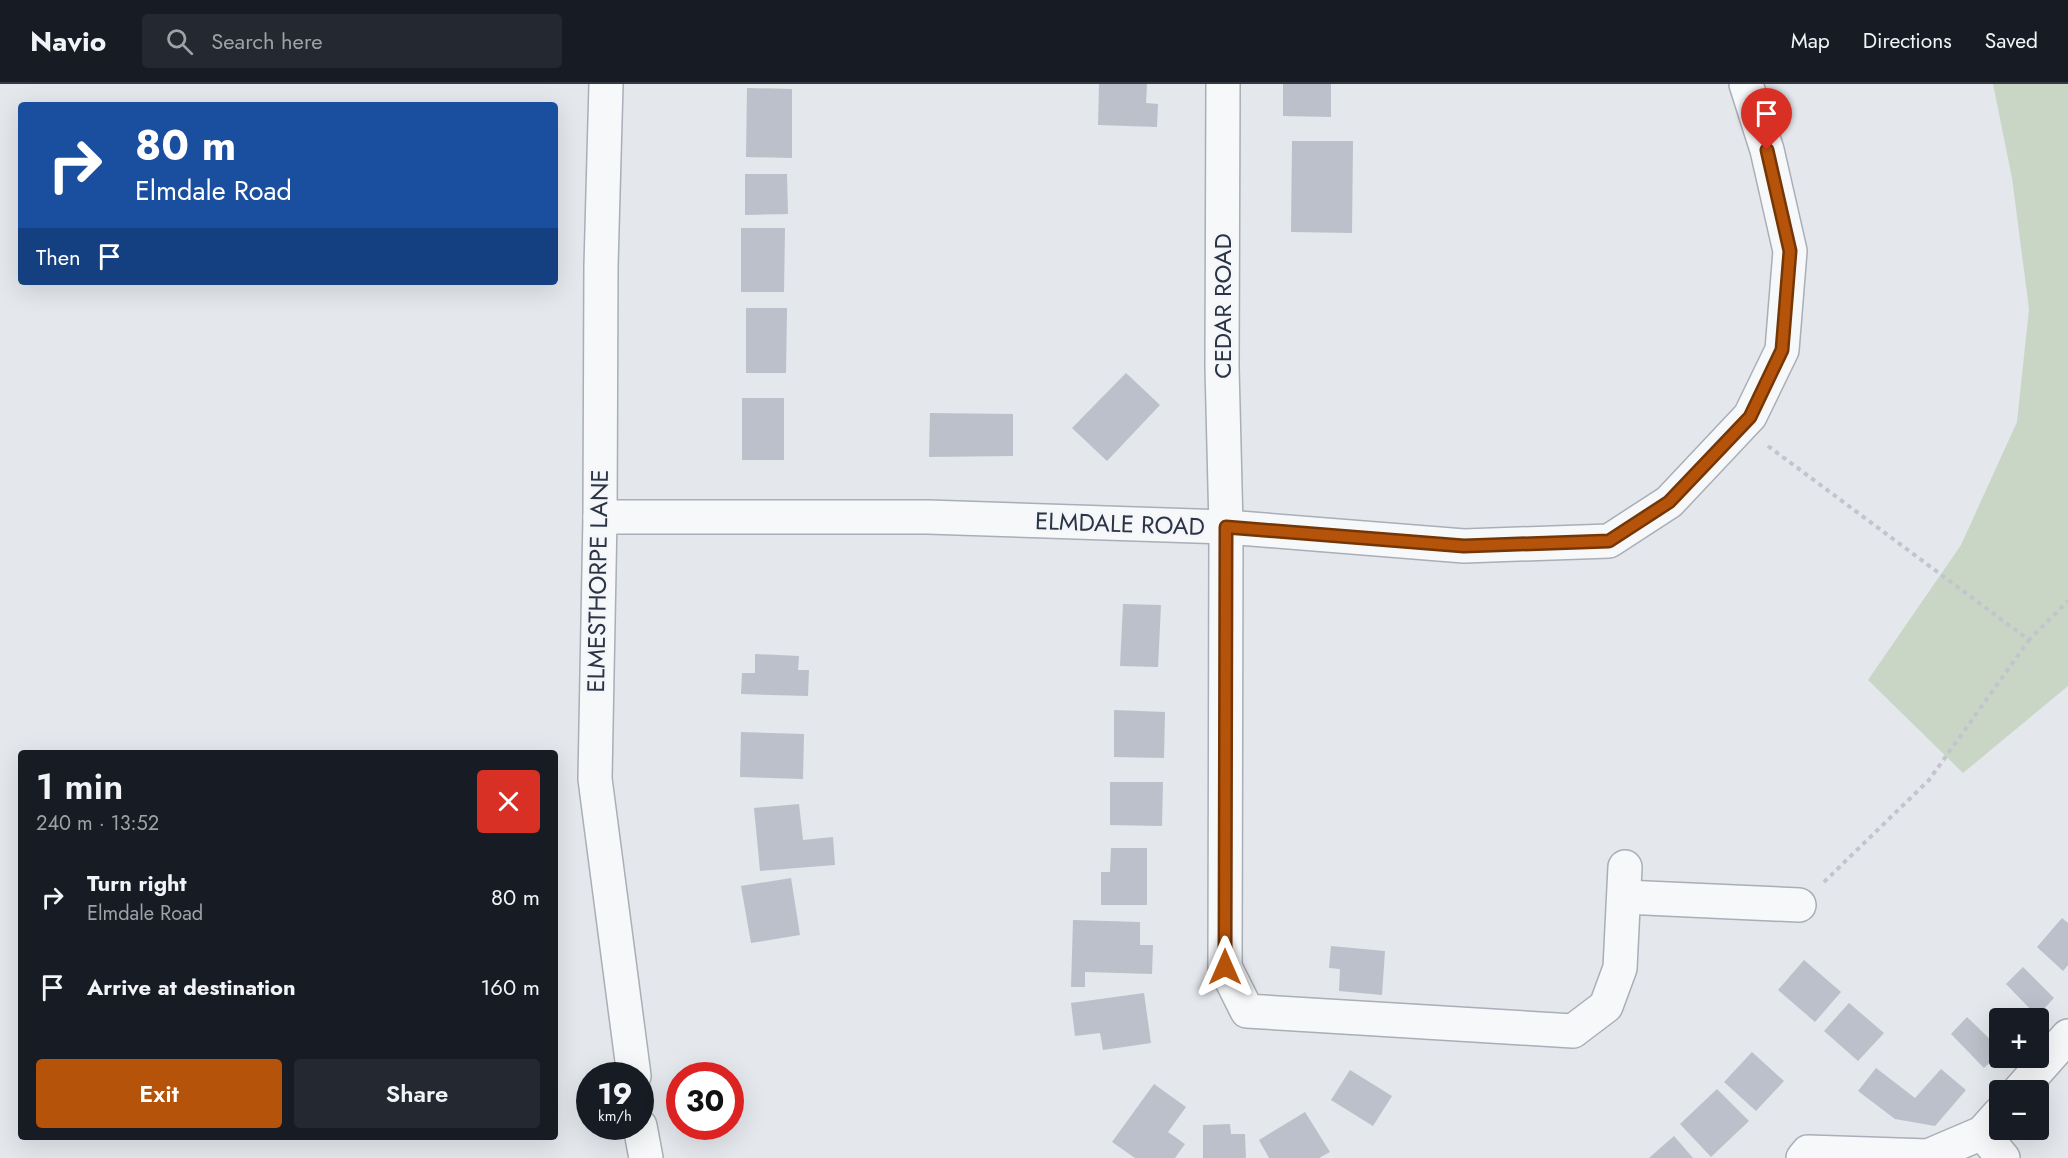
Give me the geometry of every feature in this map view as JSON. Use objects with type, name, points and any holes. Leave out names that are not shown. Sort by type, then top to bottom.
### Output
[{"type":"street","name":"ELMESTHORPE LANE","points":[[606,84],[601,266],[600,517],[595,779],[632,1062]]},
{"type":"street","name":"CEDAR ROAD","points":[[1223,84],[1222,367],[1226,527],[1225,967],[1247,1011],[1573,1031],[1606,1006],[1620,968],[1624,882],[1800,905]]},
{"type":"street","name":"ELMDALE ROAD","points":[[600,517],[928,517],[1226,527],[1464,546],[1609,541],[1669,502],[1750,417],[1782,350],[1790,251],[1767,150],[1746,84]]},
{"type":"street","points":[[2029,1080],[2068,1036]]},
{"type":"street","points":[[1803,1158],[1808,1152],[1929,1156],[1989,1124]]},
{"type":"street","points":[[643,1140],[646,1158]]},
{"type":"street","points":[[1997,1140],[2003,1158]]},
{"type":"path","points":[[1741,426],[2029,640]]},
{"type":"path","points":[[1800,905],[1929,780],[2029,640],[2068,601]]},
{"type":"green space","points":[[1993,84],[2068,84],[2068,686],[1963,773],[1868,680],[1961,545],[2017,422],[2029,309],[2012,178]]},
{"type":"building","points":[[1099,84],[1147,84],[1146,103],[1158,104],[1157,127],[1098,125]]},
{"type":"building","points":[[1283,84],[1331,84],[1331,117],[1283,116]]},
{"type":"building","points":[[747,88],[792,89],[792,158],[746,157]]},
{"type":"building","points":[[1292,141],[1353,141],[1352,233],[1291,232]]},
{"type":"building","points":[[745,174],[787,174],[788,214],[745,215]]},
{"type":"building","points":[[741,228],[785,228],[784,292],[741,292]]},
{"type":"building","points":[[746,308],[787,308],[786,373],[746,373]]},
{"type":"building","points":[[1126,373],[1160,405],[1107,461],[1072,428]]},
{"type":"building","points":[[742,398],[784,398],[784,460],[742,460]]},
{"type":"building","points":[[930,413],[1013,414],[1013,456],[929,457]]},
{"type":"building","points":[[1123,604],[1161,605],[1158,667],[1120,666]]},
{"type":"building","points":[[755,654],[799,656],[798,670],[809,670],[808,696],[741,694],[742,673],[755,673]]},
{"type":"building","points":[[1114,710],[1165,712],[1164,758],[1114,757]]},
{"type":"building","points":[[741,732],[804,734],[803,779],[740,777]]},
{"type":"building","points":[[1110,782],[1163,782],[1162,826],[1110,825]]},
{"type":"building","points":[[799,804],[803,840],[833,837],[835,865],[760,871],[754,808]]},
{"type":"building","points":[[1111,848],[1147,848],[1147,905],[1101,905],[1101,872],[1110,872]]},
{"type":"building","points":[[791,878],[800,935],[751,943],[741,886]]},
{"type":"building","points":[[2062,918],[2068,923],[2068,965],[2063,971],[2037,947]]},
{"type":"building","points":[[1073,920],[1140,922],[1140,945],[1153,945],[1152,974],[1085,972],[1085,987],[1071,987]]},
{"type":"building","points":[[1331,946],[1385,951],[1382,995],[1339,991],[1340,969],[1329,968]]},
{"type":"building","points":[[1804,960],[1841,992],[1815,1022],[1778,990]]},
{"type":"building","points":[[2023,967],[2054,998],[2045,1008],[2029,1008],[2006,984]]},
{"type":"building","points":[[1144,993],[1151,1043],[1103,1050],[1100,1033],[1075,1036],[1071,1003]]},
{"type":"building","points":[[1849,1003],[1884,1033],[1858,1061],[1824,1031]]},
{"type":"building","points":[[1967,1017],[1989,1038],[1989,1063],[1984,1068],[1951,1034]]},
{"type":"building","points":[[1752,1052],[1784,1081],[1756,1111],[1724,1082]]},
{"type":"building","points":[[1876,1068],[1915,1098],[1941,1069],[1966,1090],[1935,1126],[1895,1119],[1858,1091]]},
{"type":"building","points":[[1350,1070],[1392,1096],[1373,1126],[1331,1100]]},
{"type":"building","points":[[1154,1084],[1186,1107],[1168,1132],[1185,1144],[1175,1158],[1135,1158],[1112,1142]]},
{"type":"building","points":[[1717,1089],[1749,1121],[1711,1157],[1680,1124]]},
{"type":"building","points":[[1305,1112],[1330,1152],[1319,1158],[1269,1158],[1259,1140]]},
{"type":"building","points":[[1230,1124],[1231,1134],[1245,1134],[1246,1158],[1203,1158],[1203,1125]]},
{"type":"building","points":[[1674,1136],[1693,1158],[1649,1158]]},
{"type":"route","points":[[1225,967],[1226,527],[1464,546],[1609,541],[1669,502],[1750,417],[1782,350],[1790,251],[1767,150]]}]
